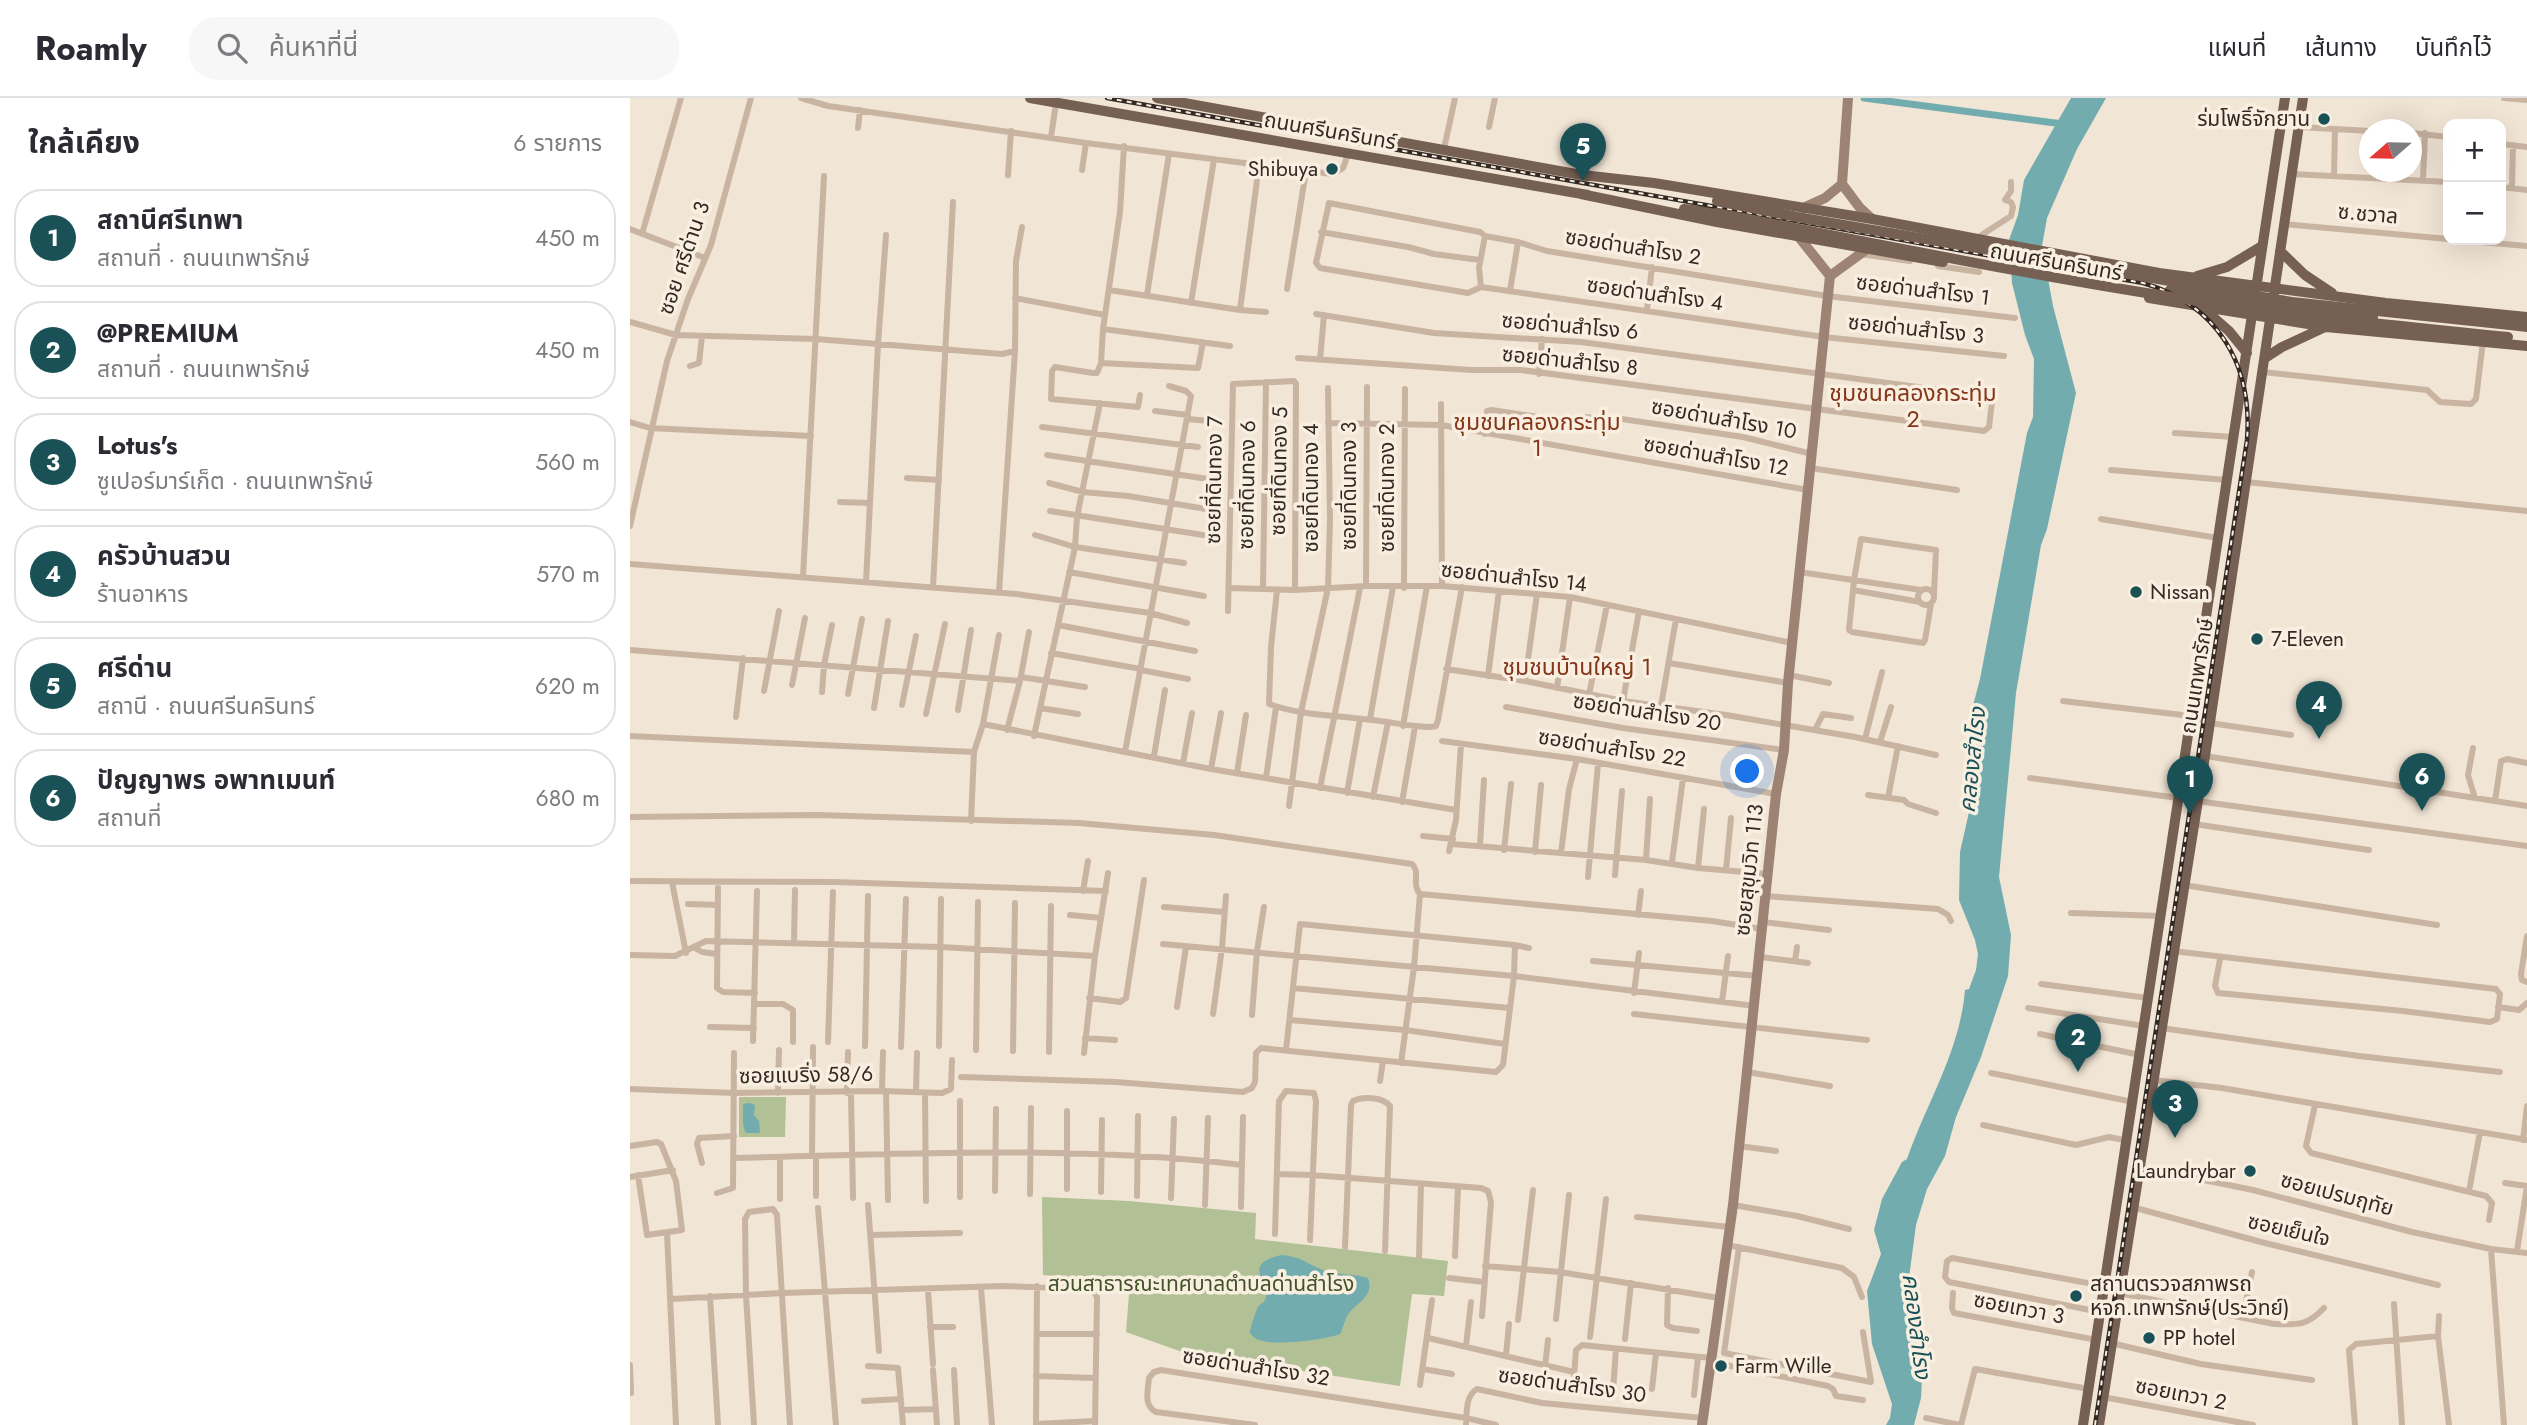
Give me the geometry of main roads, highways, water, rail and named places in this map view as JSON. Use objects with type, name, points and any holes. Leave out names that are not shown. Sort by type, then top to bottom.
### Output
[{"type":"main road","name":"ถนนศรีนครินทร์","points":[[1030,98],[1581,194],[1716,213],[1959,260],[2189,300],[2288,314],[2509,331],[2527,327]]},
{"type":"main road","name":"ถนนศรีนครินทร์","points":[[1157,98],[1444,149],[1797,217],[2292,302],[2509,331],[2527,339]]},
{"type":"main road","name":"ถนนเทพารักษ์","points":[[2083,1425],[2285,98]]},
{"type":"main road","name":"ถนนเทพารักษ์","points":[[2099,1425],[2205,756],[2303,98]]},
{"type":"main road","points":[[1848,100],[1842,184],[1868,216]]},
{"type":"main road","name":"ถนนศรีนครินทร์","points":[[1582,175],[1654,183],[1868,216],[1908,227],[2191,278],[2386,303],[2527,317]]},
{"type":"main road","points":[[1803,208],[1825,198],[1842,184]]},
{"type":"main road","name":"ถนนศรีนครินทร์","points":[[1581,194],[1798,236],[1863,252],[1906,256],[2200,308],[2326,327],[2527,346]]},
{"type":"main road","points":[[1798,236],[1829,276],[1863,252]]},
{"type":"main road","points":[[2191,278],[2227,267],[2262,246]]},
{"type":"main road","points":[[2280,251],[2305,275],[2339,297]]},
{"type":"main road","points":[[2154,299],[2166,297],[2170,290],[2168,278],[2159,273]]},
{"type":"main road","name":"ซอยสุขุมวิท 113","points":[[1702,1421],[1733,1205],[1776,794],[1784,750],[1788,679],[1829,276]]},
{"type":"main road","points":[[2170,290],[2373,317]]},
{"type":"main road","points":[[2384,332],[2376,327],[2373,317],[2378,306],[2386,303]]},
{"type":"main road","points":[[2200,308],[2216,318],[2247,352]]},
{"type":"main road","points":[[2265,358],[2282,347],[2326,327]]},
{"type":"water","name":"คลองสำโรง","points":[[2071,98],[2106,98],[2077,149],[2047,218],[2042,246],[2053,306],[2076,393],[2047,529],[2041,545],[2016,693],[1999,877],[2011,935],[2008,976],[1981,1057],[1956,1117],[1945,1156],[1927,1189],[1916,1225],[1909,1278],[1923,1358],[1921,1398],[1914,1425],[1886,1425],[1892,1404],[1872,1344],[1867,1291],[1881,1254],[1874,1230],[1882,1199],[1902,1162],[1907,1159],[1950,1055],[1965,990],[1969,989],[1976,970],[1978,954],[1959,900],[1960,852],[1972,789],[1970,717],[1980,679],[2027,433],[2033,417],[2034,359],[2012,283],[2009,240],[2018,215],[2024,180]]},
{"type":"water","points":[[743,1104],[755,1105],[754,1115],[759,1121],[760,1133],[746,1133],[744,1129]]},
{"type":"water","points":[[1282,1255],[1329,1272],[1368,1278],[1369,1289],[1365,1298],[1348,1314],[1340,1334],[1312,1340],[1266,1342],[1258,1340],[1250,1333],[1257,1309],[1266,1294],[1259,1269],[1262,1263]]},
{"type":"waterway","points":[[1864,98],[2063,124]]},
{"type":"railway","points":[[1107,98],[2143,283],[2169,293],[2191,306],[2210,322],[2225,341],[2244,386],[2247,440],[2095,1425]]},
{"type":"place","name":"ร่มโพธิ์จักยาน","points":[[2324,119]]},
{"type":"place","name":"Shibuya","points":[[1332,169]]},
{"type":"place","name":"ศรีด่าน","points":[[1583,181]]},
{"type":"place","name":"Nissan","points":[[2136,592]]},
{"type":"place","name":"7-Eleven","points":[[2257,639]]},
{"type":"place","name":"ครัวบ้านสวน","points":[[2319,739]]},
{"type":"place","name":"ปัญญาพร อพาทเมนท์","points":[[2422,811]]},
{"type":"place","name":"สถานีศรีเทพา","points":[[2190,814]]},
{"type":"place","name":"@PREMIUM","points":[[2078,1072]]},
{"type":"place","name":"Lotus's","points":[[2175,1138]]},
{"type":"place","name":"Laundrybar","points":[[2250,1171]]},
{"type":"place","name":"สถานตรวจสภาพรถ หจก.เทพารักษ์(ประวิทย์)","points":[[2076,1296]]},
{"type":"place","name":"PP hotel","points":[[2149,1338]]},
{"type":"place","name":"Farm Wille","points":[[1721,1366]]},
{"type":"district","name":"ชุมชนคลองกระทุ่ม 2","points":[[1913,406]]},
{"type":"district","name":"ชุมชนคลองกระทุ่ม 1","points":[[1537,435]]},
{"type":"district","name":"ชุมชนบ้านใหญ่ 1","points":[[1577,667]]},
{"type":"park label","name":"สวนสาธารณะเทศบาลตำบลด่านสำโรง","points":[[1201,1284]]}]
